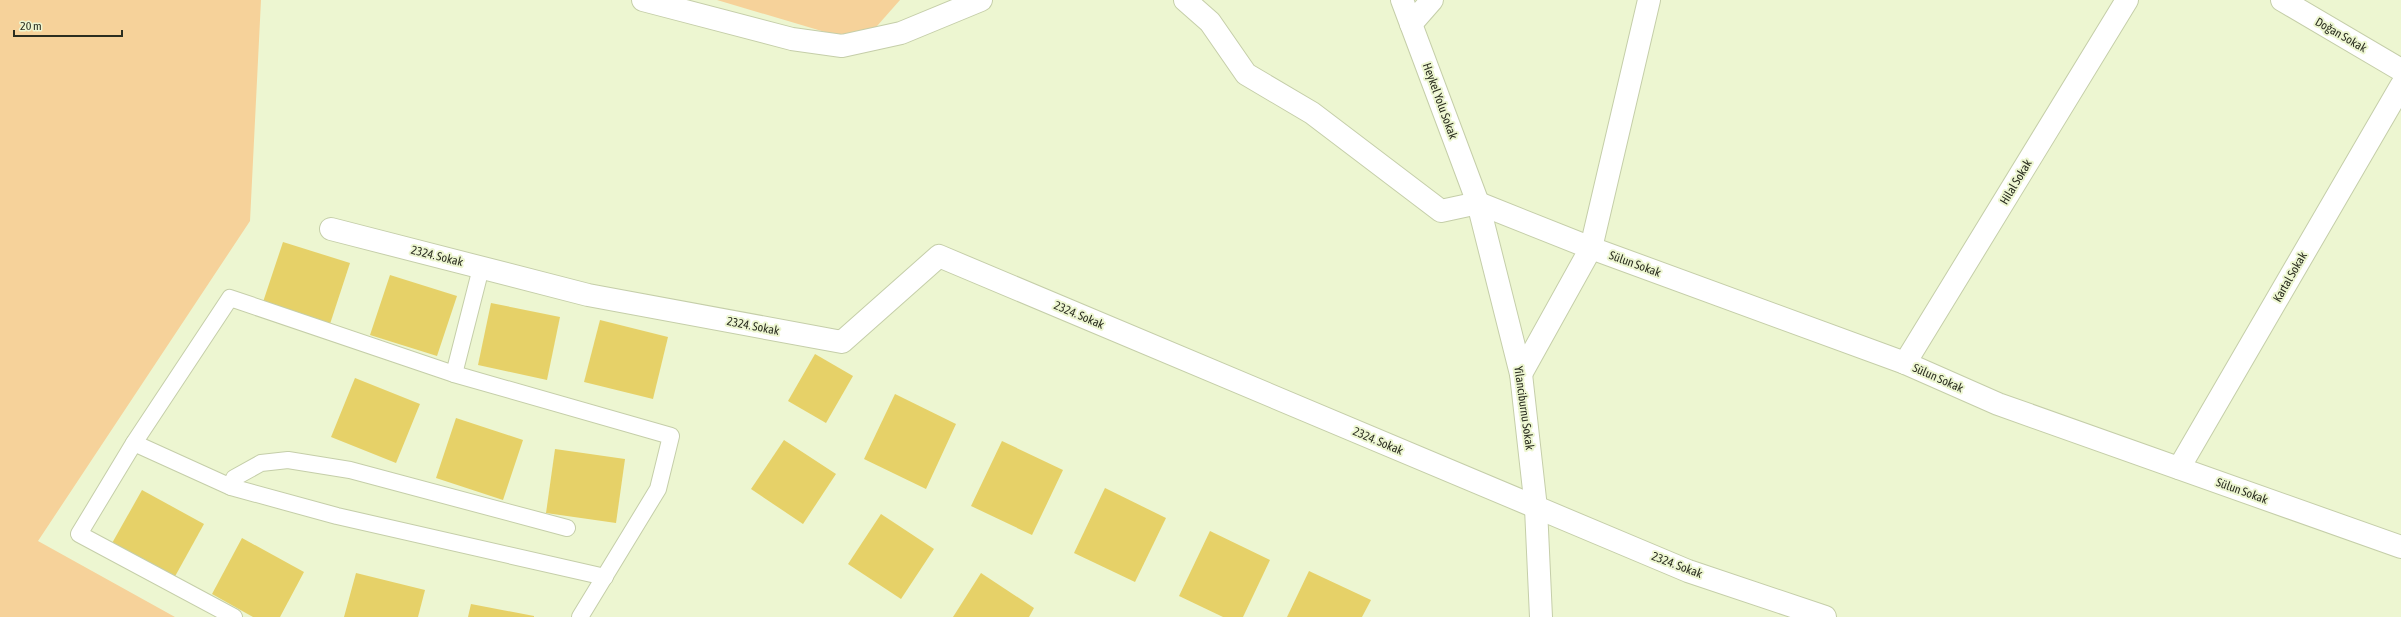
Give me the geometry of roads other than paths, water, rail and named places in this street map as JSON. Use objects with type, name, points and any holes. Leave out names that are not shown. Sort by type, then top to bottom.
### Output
[{"type":"street","points":[[643,0],[792,39],[842,46],[901,33],[981,0]]},
{"type":"street","points":[[1185,0],[1210,22],[1246,74],[1312,113],[1440,211],[1478,203]]},
{"type":"street","name":"Heykel Yolu Sokak","points":[[1402,0],[1478,203]]},
{"type":"street","points":[[1411,24],[1432,0]]},
{"type":"street","points":[[1521,374],[1592,248],[1649,0]]},
{"type":"street","name":"Hilal Sokak","points":[[1905,363],[2127,0]]},
{"type":"street","name":"Doğan Sokak","points":[[2282,0],[2401,70]]},
{"type":"street","name":"Kartal Sokak","points":[[2179,468],[2401,86]]},
{"type":"street","name":"Sülun Sokak","points":[[1478,203],[1592,248],[1905,363],[1998,404],[2401,547]]},
{"type":"street","name":"Yilanciburnu Sokak","points":[[1478,203],[1521,374],[1536,508],[1541,617]]},
{"type":"street","name":"2324. Sokak","points":[[331,229],[588,295],[842,342],[939,256],[1688,571],[1825,617]]},
{"type":"lane","points":[[454,374],[481,268]]},
{"type":"lane","points":[[234,617],[79,534],[134,443],[230,298],[454,374],[671,436],[658,489],[580,617]]},
{"type":"lane","points":[[134,443],[231,487],[344,518],[605,577]]},
{"type":"lane","points":[[231,487],[234,478],[261,463],[288,460],[350,470],[567,528]]}]
